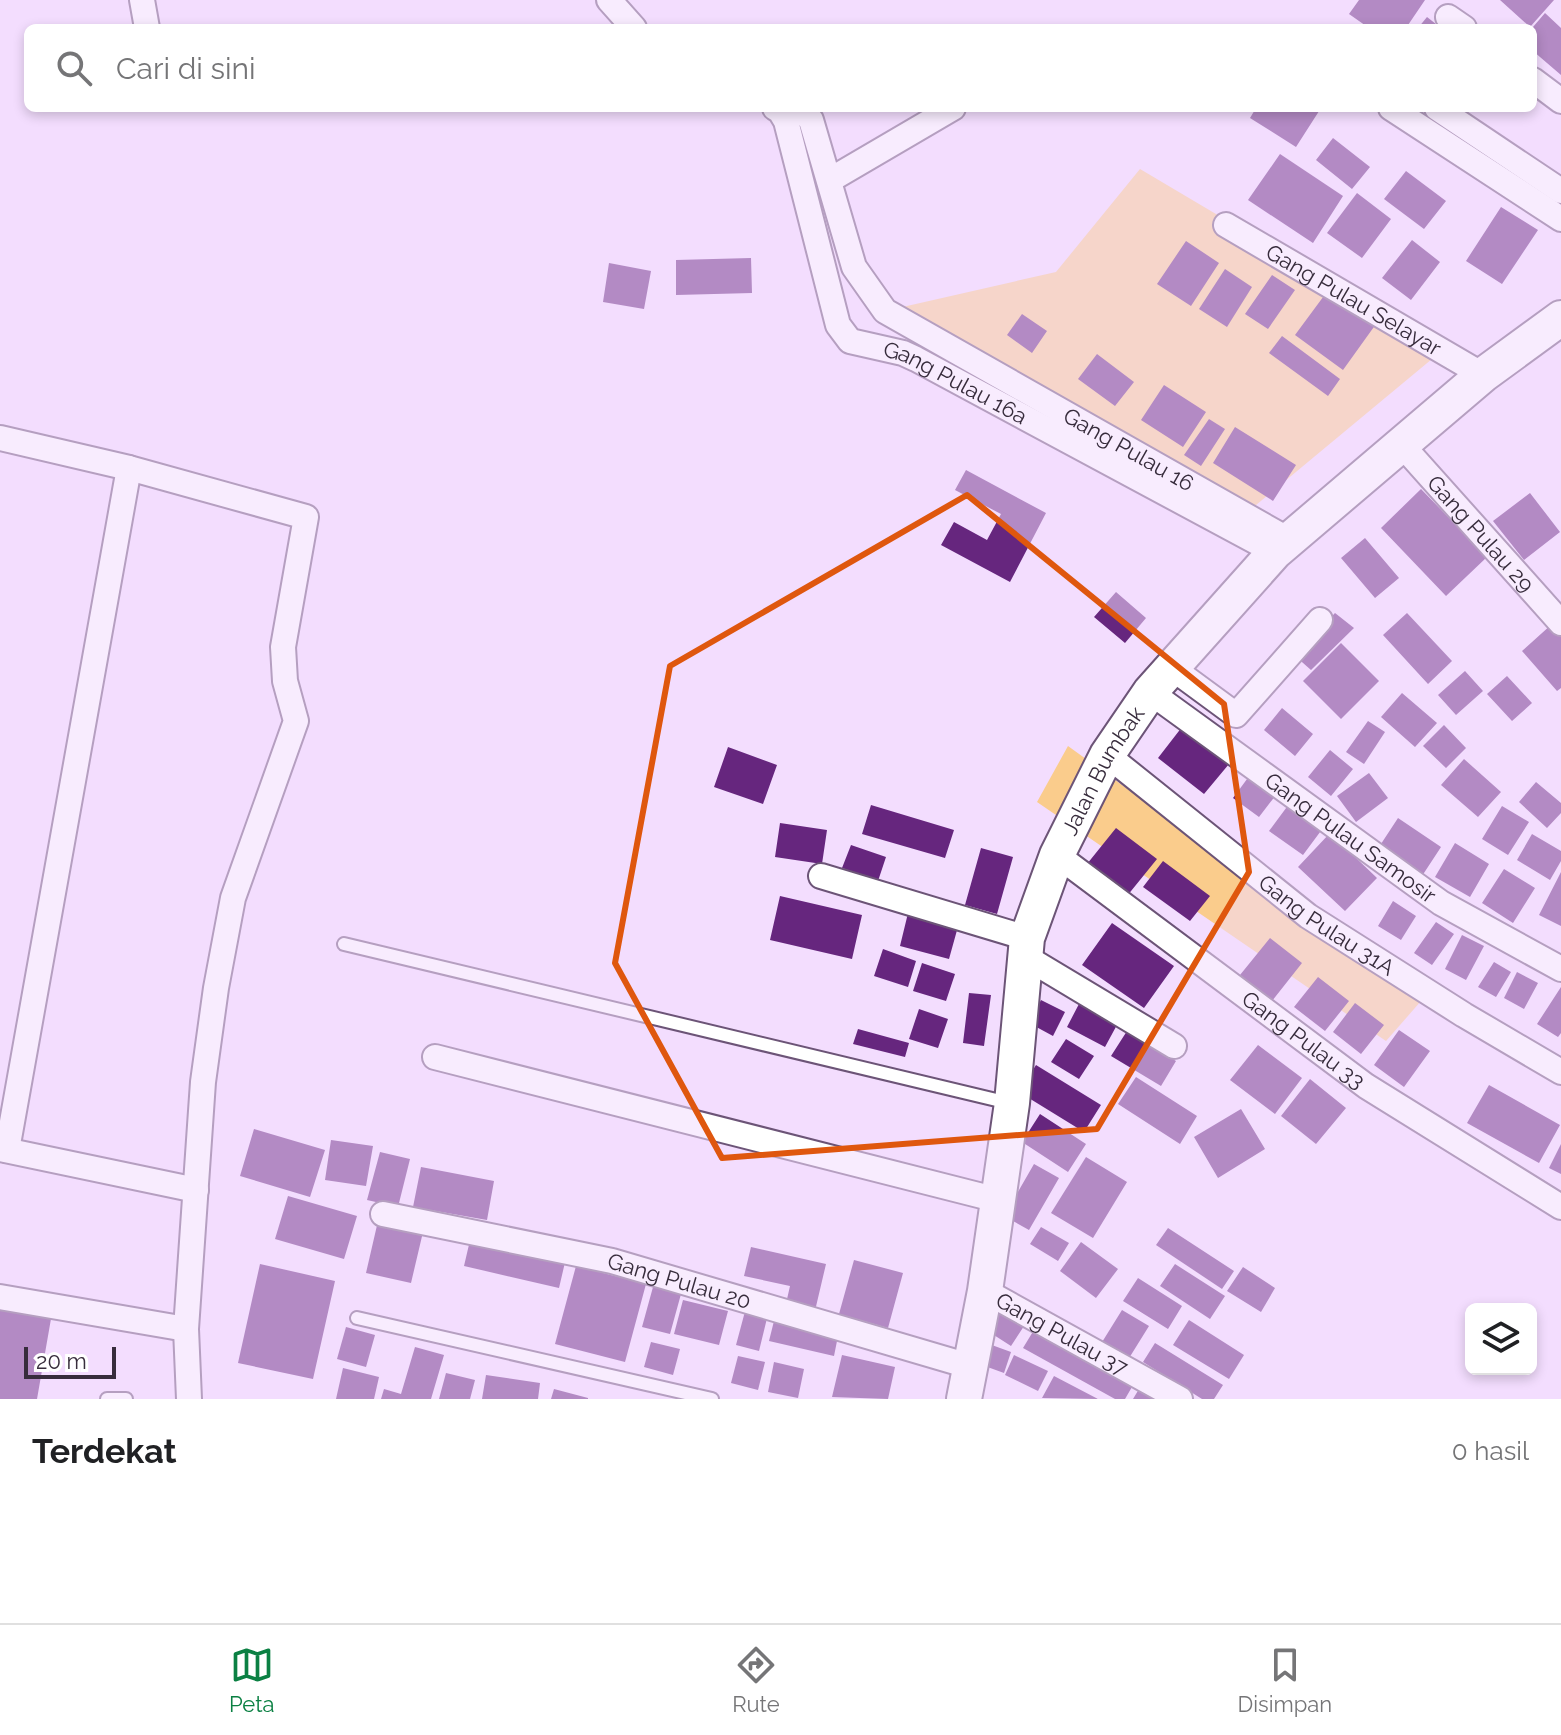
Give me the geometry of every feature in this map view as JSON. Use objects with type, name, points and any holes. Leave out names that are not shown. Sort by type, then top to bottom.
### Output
[{"type":"street","points":[[142,0],[146,24]]},
{"type":"street","points":[[609,0],[630,24]]},
{"type":"street","points":[[1537,83],[1561,101]]},
{"type":"street","name":"Gang Pulau 16a","points":[[781,112],[786,121],[838,325],[850,341],[916,359],[1282,546]]},
{"type":"street","name":"Gang Pulau 16","points":[[803,112],[811,120],[854,267],[885,311],[1282,546]]},
{"type":"street","points":[[830,180],[946,112]]},
{"type":"street","points":[[1397,112],[1561,219]]},
{"type":"street","points":[[1443,112],[1561,191]]},
{"type":"street","name":"Gang Pulau Selayar","points":[[1226,225],[1483,375]]},
{"type":"street","name":"Jalan Bumbak","points":[[966,1390],[985,1291],[1012,1103],[1026,947],[1057,855],[1107,755],[1161,680],[1282,546],[1483,375],[1558,327]]},
{"type":"street","points":[[0,438],[129,468],[306,517],[283,647],[285,681],[296,721],[233,898],[203,1082],[186,1329],[189,1399]]},
{"type":"street","name":"Gang Pulau 29","points":[[1401,444],[1561,623]]},
{"type":"street","points":[[129,468],[4,1150],[196,1190]]},
{"type":"street","points":[[1161,680],[1236,715],[1320,620]]},
{"type":"street","name":"Gang Pulau Samosir","points":[[1161,680],[1441,903],[1561,969]]},
{"type":"street","name":"Gang Pulau 31A","points":[[1107,755],[1308,916],[1561,1072]]},
{"type":"street","name":"Gang Pulau 33","points":[[1057,855],[1366,1086],[1561,1207]]},
{"type":"street","points":[[821,876],[1026,947],[1174,1046]]},
{"type":"street","points":[[435,1057],[998,1200]]},
{"type":"street","name":"Gang Pulau 20","points":[[383,1214],[612,1261],[966,1390]]},
{"type":"street","name":"Gang Pulau 37","points":[[985,1291],[1180,1399]]},
{"type":"street","points":[[0,1297],[186,1329]]},
{"type":"lane","points":[[344,944],[1012,1103]]},
{"type":"lane","points":[[357,1318],[712,1399]]},
{"type":"lane","points":[[107,1399],[126,1399]]},
{"type":"highlighted area","points":[[967,495],[1224,704],[1249,872],[1097,1129],[722,1158],[615,963],[670,666]]},
{"type":"shaded area","points":[[1140,169],[1444,349],[1250,510],[885,311],[1056,272]]},
{"type":"shaded area","points":[[1068,746],[1421,1001],[1386,1041],[1037,802]]},
{"type":"building","points":[[1359,0],[1425,0],[1409,24],[1363,24],[1349,14]]},
{"type":"building","points":[[1500,0],[1554,0],[1533,24],[1527,24]]},
{"type":"building","points":[[1545,13],[1561,28],[1561,75],[1537,54],[1536,24]]},
{"type":"building","points":[[1427,17],[1436,24],[1421,24]]},
{"type":"building","points":[[1254,112],[1318,112],[1296,147],[1250,118]]},
{"type":"building","points":[[1333,138],[1370,167],[1352,189],[1316,160]]},
{"type":"building","points":[[1280,154],[1343,196],[1313,243],[1248,200]]},
{"type":"building","points":[[1406,171],[1446,201],[1424,229],[1384,199]]},
{"type":"building","points":[[1357,193],[1391,219],[1362,258],[1327,233]]},
{"type":"building","points":[[1501,207],[1538,230],[1502,284],[1466,261]]},
{"type":"building","points":[[1412,240],[1440,262],[1411,300],[1382,278]]},
{"type":"building","points":[[1186,241],[1219,263],[1191,306],[1157,284]]},
{"type":"building","points":[[751,258],[752,293],[676,295],[676,260]]},
{"type":"building","points":[[609,263],[651,271],[644,309],[603,302]]},
{"type":"building","points":[[1225,269],[1252,287],[1227,327],[1199,309]]},
{"type":"building","points":[[1272,275],[1295,290],[1268,329],[1245,314]]},
{"type":"building","points":[[1329,289],[1376,324],[1343,370],[1295,335]]},
{"type":"building","points":[[1022,314],[1047,331],[1032,353],[1007,335]]},
{"type":"building","points":[[1282,336],[1340,379],[1328,396],[1269,353]]},
{"type":"building","points":[[1097,354],[1134,382],[1115,406],[1078,379]]},
{"type":"building","points":[[1164,385],[1206,412],[1183,447],[1141,420]]},
{"type":"building","points":[[1209,419],[1225,429],[1201,466],[1184,455]]},
{"type":"building","points":[[1235,427],[1296,465],[1273,501],[1213,463]]},
{"type":"building","points":[[966,470],[1046,513],[1010,582],[941,545],[954,522],[987,540],[1001,514],[955,490]]},
{"type":"building","points":[[1421,489],[1487,557],[1446,596],[1381,528]]},
{"type":"building","points":[[1530,493],[1560,532],[1524,560],[1493,521]]},
{"type":"building","points":[[1365,538],[1399,578],[1375,598],[1341,558]]},
{"type":"building","points":[[1116,592],[1146,618],[1125,643],[1094,617]]},
{"type":"building","points":[[1335,613],[1354,628],[1311,670],[1294,655]]},
{"type":"building","points":[[1407,613],[1452,661],[1428,684],[1383,635]]},
{"type":"building","points":[[1552,624],[1561,635],[1561,688],[1557,691],[1522,651]]},
{"type":"building","points":[[1341,643],[1379,681],[1341,719],[1303,681]]},
{"type":"building","points":[[1465,671],[1483,691],[1456,715],[1438,695]]},
{"type":"building","points":[[1507,676],[1532,703],[1512,721],[1487,694]]},
{"type":"building","points":[[1402,693],[1437,723],[1415,747],[1381,717]]},
{"type":"building","points":[[1282,708],[1313,734],[1295,756],[1264,730]]},
{"type":"building","points":[[1368,721],[1385,732],[1364,764],[1346,752]]},
{"type":"building","points":[[1444,725],[1466,748],[1446,768],[1423,746]]},
{"type":"building","points":[[1182,727],[1229,764],[1204,794],[1158,758]]},
{"type":"building","points":[[728,747],[777,765],[763,804],[714,787]]},
{"type":"building","points":[[1330,750],[1353,769],[1331,796],[1308,777]]},
{"type":"building","points":[[1464,759],[1501,792],[1478,817],[1441,785]]},
{"type":"building","points":[[1253,771],[1279,791],[1259,817],[1233,798]]},
{"type":"building","points":[[1369,773],[1388,798],[1356,822],[1337,796]]},
{"type":"building","points":[[1536,782],[1561,803],[1561,813],[1547,828],[1519,802]]},
{"type":"building","points":[[1292,800],[1326,824],[1303,855],[1269,831]]},
{"type":"building","points":[[871,805],[954,830],[945,858],[862,834]]},
{"type":"building","points":[[1502,806],[1529,822],[1508,855],[1482,839]]},
{"type":"building","points":[[1398,818],[1441,847],[1422,876],[1379,847]]},
{"type":"building","points":[[780,823],[827,830],[822,864],[775,857]]},
{"type":"building","points":[[1116,828],[1157,859],[1127,896],[1087,864]]},
{"type":"building","points":[[1330,833],[1377,878],[1345,911],[1298,867]]},
{"type":"building","points":[[1532,834],[1561,851],[1561,861],[1550,880],[1517,860]]},
{"type":"building","points":[[1455,843],[1489,864],[1470,897],[1435,877]]},
{"type":"building","points":[[851,845],[886,857],[878,881],[842,868]]},
{"type":"building","points":[[981,848],[1013,857],[997,914],[965,905]]},
{"type":"building","points":[[1163,861],[1210,896],[1190,921],[1143,887]]},
{"type":"building","points":[[1504,869],[1535,888],[1513,923],[1482,903]]},
{"type":"building","points":[[1561,872],[1561,926],[1539,915]]},
{"type":"building","points":[[780,896],[862,915],[852,959],[770,940]]},
{"type":"building","points":[[1393,901],[1416,916],[1401,940],[1378,926]]},
{"type":"building","points":[[909,909],[959,923],[949,959],[900,946]]},
{"type":"building","points":[[1436,922],[1454,934],[1432,965],[1414,953]]},
{"type":"building","points":[[1112,923],[1174,966],[1144,1008],[1082,965]]},
{"type":"building","points":[[1462,935],[1484,946],[1466,980],[1445,969]]},
{"type":"building","points":[[1270,938],[1302,963],[1272,1001],[1240,975]]},
{"type":"building","points":[[883,949],[916,961],[908,987],[874,976]]},
{"type":"building","points":[[1494,962],[1511,972],[1496,997],[1478,987]]},
{"type":"building","points":[[922,963],[955,974],[946,1001],[913,991]]},
{"type":"building","points":[[1517,972],[1538,983],[1524,1009],[1504,998]]},
{"type":"building","points":[[1318,977],[1349,1001],[1325,1031],[1294,1007]]},
{"type":"building","points":[[1561,987],[1561,1033],[1558,1037],[1537,1024]]},
{"type":"building","points":[[969,993],[991,995],[984,1046],[963,1043]]},
{"type":"building","points":[[1041,1000],[1065,1012],[1053,1036],[1029,1023]]},
{"type":"building","points":[[1080,1002],[1118,1023],[1105,1047],[1067,1027]]},
{"type":"building","points":[[1355,1003],[1384,1025],[1361,1054],[1333,1032]]},
{"type":"building","points":[[919,1009],[948,1019],[938,1048],[909,1039]]},
{"type":"building","points":[[858,1029],[909,1043],[905,1057],[853,1044]]},
{"type":"building","points":[[1399,1030],[1430,1051],[1404,1087],[1374,1065]]},
{"type":"building","points":[[1127,1031],[1176,1061],[1161,1086],[1111,1056]]},
{"type":"building","points":[[1066,1039],[1094,1056],[1079,1079],[1051,1062]]},
{"type":"building","points":[[1258,1045],[1302,1078],[1275,1114],[1230,1080]]},
{"type":"building","points":[[1036,1065],[1101,1105],[1084,1132],[1019,1092]]},
{"type":"building","points":[[1136,1077],[1197,1116],[1180,1144],[1118,1104]]},
{"type":"building","points":[[1310,1079],[1346,1108],[1316,1144],[1281,1116]]},
{"type":"building","points":[[1489,1085],[1560,1125],[1539,1163],[1467,1123]]},
{"type":"building","points":[[1241,1109],[1265,1149],[1218,1178],[1194,1137]]},
{"type":"building","points":[[1040,1114],[1086,1144],[1068,1172],[1022,1142]]},
{"type":"building","points":[[254,1129],[325,1150],[310,1197],[240,1176]]},
{"type":"building","points":[[331,1140],[373,1146],[366,1186],[325,1180]]},
{"type":"building","points":[[1561,1144],[1561,1174],[1549,1168]]},
{"type":"building","points":[[380,1152],[410,1159],[398,1207],[367,1200]]},
{"type":"building","points":[[1086,1157],[1127,1182],[1093,1238],[1051,1213]]},
{"type":"building","points":[[1034,1164],[1059,1178],[1029,1230],[1004,1216]]},
{"type":"building","points":[[421,1167],[494,1181],[487,1220],[413,1207]]},
{"type":"building","points":[[288,1196],[357,1216],[344,1259],[275,1239]]},
{"type":"building","points":[[378,1221],[423,1232],[411,1283],[366,1273]]},
{"type":"building","points":[[1041,1227],[1069,1243],[1058,1261],[1030,1244]]},
{"type":"building","points":[[1168,1228],[1234,1271],[1222,1289],[1156,1245]]},
{"type":"building","points":[[471,1236],[566,1258],[559,1288],[464,1266]]},
{"type":"building","points":[[1081,1242],[1118,1269],[1096,1298],[1060,1271]]},
{"type":"building","points":[[751,1247],[826,1264],[814,1315],[785,1308],[790,1286],[744,1276]]},
{"type":"building","points":[[854,1260],[903,1273],[888,1328],[839,1314]]},
{"type":"building","points":[[260,1264],[335,1281],[313,1379],[238,1363]]},
{"type":"building","points":[[1175,1264],[1225,1296],[1210,1319],[1160,1286]]},
{"type":"building","points":[[576,1266],[646,1284],[625,1362],[555,1344]]},
{"type":"building","points":[[1243,1267],[1275,1288],[1261,1312],[1227,1291]]},
{"type":"building","points":[[1138,1278],[1182,1306],[1168,1329],[1123,1301]]},
{"type":"building","points":[[653,1287],[681,1294],[670,1334],[642,1327]]},
{"type":"building","points":[[683,1300],[728,1311],[719,1345],[674,1334]]},
{"type":"building","points":[[1000,1302],[1028,1320],[1011,1346],[983,1328]]},
{"type":"building","points":[[0,1304],[52,1313],[37,1399],[0,1399]]},
{"type":"building","points":[[747,1304],[769,1310],[759,1351],[736,1345]]},
{"type":"building","points":[[1122,1310],[1149,1326],[1126,1363],[1099,1347]]},
{"type":"building","points":[[1189,1320],[1244,1355],[1229,1379],[1173,1345]]},
{"type":"building","points":[[774,1321],[838,1336],[834,1356],[769,1341]]},
{"type":"building","points":[[1037,1325],[1136,1380],[1125,1399],[1115,1399],[1023,1348]]},
{"type":"building","points":[[346,1327],[375,1335],[366,1367],[337,1359]]},
{"type":"building","points":[[978,1340],[1011,1352],[1004,1373],[971,1361]]},
{"type":"building","points":[[651,1342],[680,1349],[673,1375],[644,1367]]},
{"type":"building","points":[[1155,1343],[1223,1385],[1214,1399],[1202,1399],[1143,1362]]},
{"type":"building","points":[[415,1347],[444,1355],[431,1399],[381,1399],[384,1389],[401,1394]]},
{"type":"building","points":[[842,1355],[895,1367],[888,1399],[832,1397]]},
{"type":"building","points":[[1014,1355],[1048,1371],[1038,1391],[1005,1375]]},
{"type":"building","points":[[738,1356],[765,1362],[758,1390],[731,1383]]},
{"type":"building","points":[[774,1362],[804,1369],[798,1398],[768,1392]]},
{"type":"building","points":[[343,1368],[379,1377],[374,1399],[336,1399]]},
{"type":"building","points":[[446,1373],[475,1380],[470,1399],[439,1399]]},
{"type":"building","points":[[486,1375],[540,1383],[538,1399],[482,1399]]},
{"type":"building","points":[[1054,1376],[1098,1399],[1042,1398]]},
{"type":"building","points":[[1142,1384],[1168,1399],[1133,1399]]},
{"type":"building","points":[[554,1389],[588,1398],[588,1399],[551,1399]]}]
